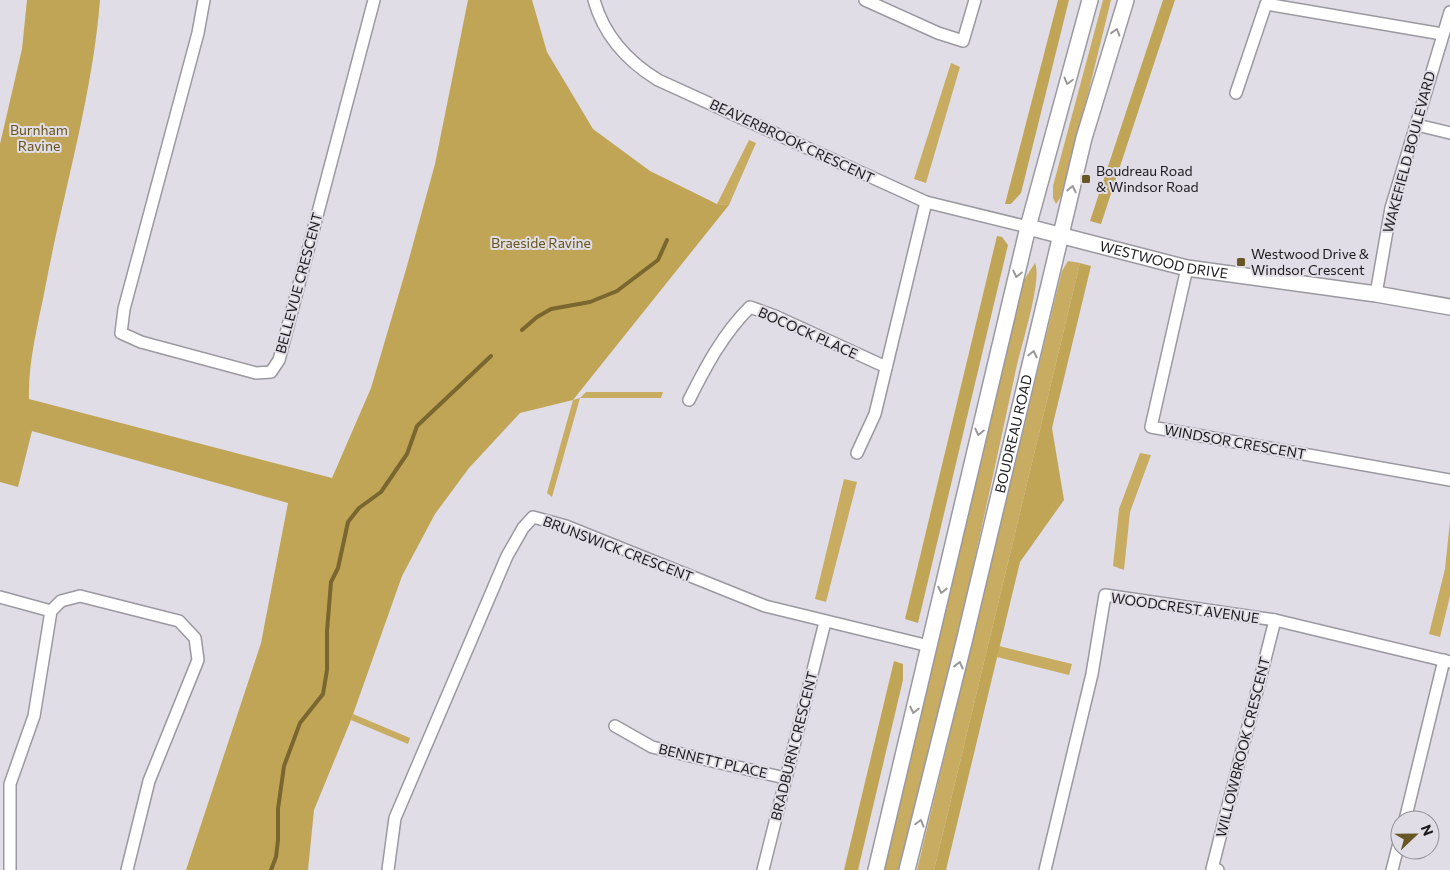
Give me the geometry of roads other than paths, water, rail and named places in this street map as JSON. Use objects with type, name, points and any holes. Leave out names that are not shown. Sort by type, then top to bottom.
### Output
[{"type":"main road","points":[[876,870],[1028,227],[1090,0]]},
{"type":"main road","name":"BOUDREAU ROAD","points":[[907,870],[1084,138],[1126,0]]},
{"type":"main road","name":"WESTWOOD DRIVE","points":[[1028,227],[1187,268],[1376,294],[1450,307]]},
{"type":"street","name":"BELLEVUE CRESCENT","points":[[204,0],[198,33],[124,309],[121,333],[142,342],[256,373],[271,372],[279,360],[374,0]]},
{"type":"street","name":"BEAVERBROOK CRESCENT","points":[[594,0],[606,28],[622,52],[658,80],[926,202],[1028,227]]},
{"type":"street","points":[[865,0],[945,36],[963,41],[975,0]]},
{"type":"street","points":[[1236,93],[1266,4],[1442,34]]},
{"type":"street","name":"WAKEFIELD BOULEVARD","points":[[1376,294],[1391,208],[1450,12]]},
{"type":"street","points":[[1417,125],[1450,133]]},
{"type":"street","points":[[857,453],[875,414],[926,202]]},
{"type":"street","name":"WINDSOR CRESCENT","points":[[1187,268],[1151,427],[1450,480]]},
{"type":"street","name":"BOCOCK PLACE","points":[[689,400],[708,362],[735,322],[750,307],[775,316],[886,367]]},
{"type":"street","name":"BRUNSWICK CRESCENT","points":[[388,870],[395,818],[423,748],[507,556],[523,528],[533,517],[566,526],[757,602],[824,622],[929,646]]},
{"type":"street","name":"WOODCREST AVENUE","points":[[1045,870],[1092,674],[1105,595],[1275,620],[1447,661]]},
{"type":"street","points":[[0,597],[51,611]]},
{"type":"street","points":[[10,870],[10,784],[34,716],[51,611],[67,598],[87,597],[179,621],[191,632],[198,645],[196,667],[149,781],[127,870]]},
{"type":"street","name":"WILLOWBROOK CRESCENT","points":[[1218,870],[1212,869],[1275,620]]},
{"type":"street","name":"BRADBURN CRESCENT","points":[[763,870],[824,622]]},
{"type":"street","points":[[1408,810],[1447,661]]},
{"type":"street","name":"BENNETT PLACE","points":[[615,726],[652,747],[785,778]]},
{"type":"waterway","points":[[522,330],[537,317],[551,309],[590,302],[617,291],[658,260],[667,240]]},
{"type":"waterway","points":[[271,870],[276,857],[278,809],[284,766],[300,723],[323,694],[327,670],[327,631],[331,582],[338,568],[348,522],[359,508],[381,492],[407,454],[417,426],[491,356]]},
{"type":"place","name":"Boudreau Road & Windsor Road","points":[[1086,179]]},
{"type":"place","name":"Westwood Drive & Windsor Crescent","points":[[1241,262]]},
{"type":"park label","name":"Burnham Ravine","points":[[39,138]]},
{"type":"park label","name":"Braeside Ravine","points":[[541,243]]}]
